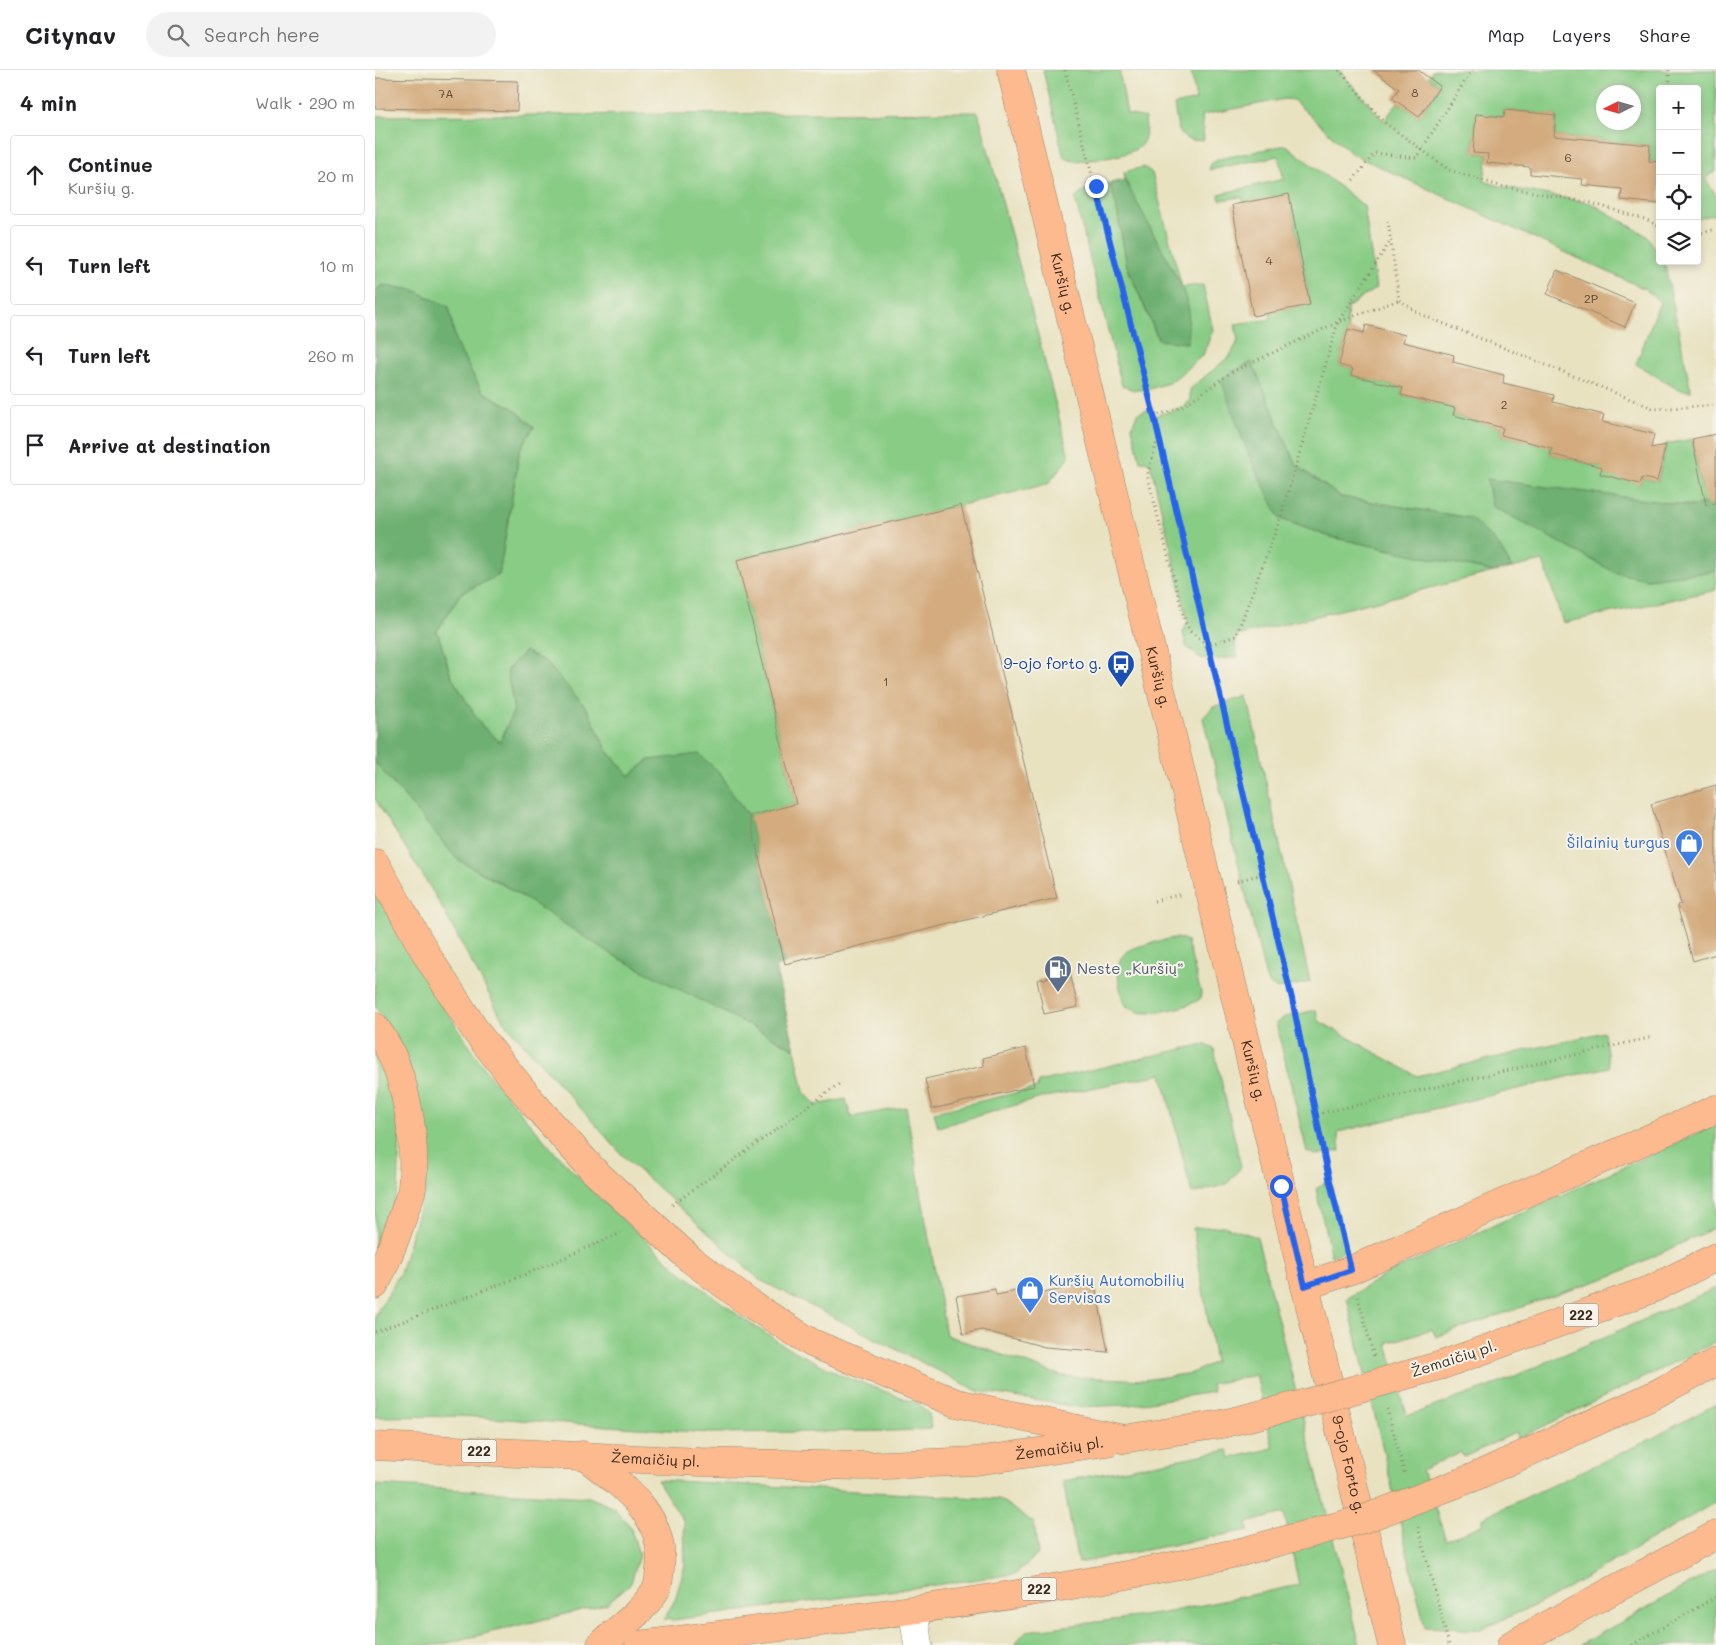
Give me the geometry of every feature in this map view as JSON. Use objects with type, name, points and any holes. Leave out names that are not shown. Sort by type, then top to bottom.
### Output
[{"type":"main road","name":"Kuršių g.","points":[[1011,70],[1305,1286]]},
{"type":"main road","points":[[375,864],[428,957],[483,1040],[534,1104],[592,1169],[690,1259],[749,1303],[812,1343],[903,1381],[956,1403],[1123,1439]]},
{"type":"main road","points":[[375,1027],[383,1037],[401,1081],[412,1130],[412,1190],[394,1246],[375,1285]]},
{"type":"main road","points":[[1305,1286],[1351,1270],[1716,1109]]},
{"type":"main road","name":"Žemaičių pl.","points":[[375,1446],[700,1462],[863,1466],[976,1461],[1222,1424],[1303,1404],[1442,1365],[1652,1288],[1716,1257]]},
{"type":"main road","name":"9-ojo Forto g.","points":[[1305,1286],[1392,1645]]},
{"type":"main road","name":"222","points":[[639,1645],[913,1610],[1157,1570],[1241,1552],[1364,1519],[1472,1478],[1652,1396],[1716,1362]]},
{"type":"main road","points":[[583,1455],[633,1495],[652,1520],[662,1555],[657,1590],[639,1610],[601,1645]]},
{"type":"main road","points":[[1511,1645],[1716,1535]]},
{"type":"main road","points":[[765,1645],[836,1620]]},
{"type":"street","points":[[913,1610],[918,1645]]},
{"type":"path","points":[[1065,70],[1154,416],[1292,999],[1327,1169],[1376,1366]]},
{"type":"path","points":[[1339,70],[1384,122],[1449,170],[1500,186],[1591,203],[1647,220],[1656,225]]},
{"type":"path","points":[[1353,180],[1375,153],[1417,158],[1472,70]]},
{"type":"path","points":[[1669,70],[1670,85]]},
{"type":"path","points":[[1388,221],[1399,300],[1420,314],[1655,409],[1716,404]]},
{"type":"path","points":[[1701,233],[1716,229]]},
{"type":"path","points":[[1208,645],[1236,636],[1280,519],[1338,322],[1391,240]]},
{"type":"path","points":[[1154,416],[1179,408],[1232,372],[1338,322],[1399,300]]},
{"type":"path","points":[[1159,437],[1148,471],[1148,478],[1185,622],[1191,632],[1208,645]]},
{"type":"path","points":[[1317,1114],[1653,1037]]},
{"type":"path","points":[[1386,1405],[1407,1482]]},
{"type":"path","points":[[1417,1520],[1449,1645]]},
{"type":"path","points":[[1632,1645],[1716,1597]]},
{"type":"green space","points":[[1043,70],[1119,70],[1127,114],[1145,118],[1145,135],[1141,145],[1129,152],[1110,157],[1076,161],[1064,158]]},
{"type":"green space","points":[[1191,70],[1339,70],[1384,121],[1398,102],[1419,117],[1440,86],[1428,77],[1433,70],[1716,70],[1716,171],[1705,178],[1716,195],[1716,214],[1701,218],[1701,85],[1656,85],[1656,162],[1649,161],[1650,145],[1554,136],[1556,115],[1505,110],[1504,117],[1476,115],[1473,153],[1488,154],[1484,181],[1500,186],[1591,203],[1647,236],[1656,249],[1656,265],[1665,265],[1691,391],[1679,390],[1636,364],[1660,302],[1645,289],[1352,154],[1293,100],[1285,99],[1202,115],[1204,140],[1195,141],[1183,136],[1180,132],[1174,105],[1196,100]]},
{"type":"green space","points":[[978,112],[1069,457],[1048,484],[737,560],[796,804],[749,816],[731,792],[721,774],[649,760],[629,776],[607,750],[587,709],[507,670],[514,710],[500,742],[481,725],[451,676],[437,631],[461,593],[499,575],[520,449],[534,427],[514,409],[482,391],[456,344],[449,307],[414,290],[381,285],[375,293],[375,116]]},
{"type":"green space","points":[[1286,145],[1364,206],[1376,288],[1347,308],[1348,329],[1339,365],[1353,369],[1351,375],[1403,388],[1401,395],[1455,408],[1453,415],[1503,428],[1501,435],[1552,448],[1550,454],[1602,467],[1640,484],[1642,478],[1658,481],[1666,444],[1692,439],[1702,488],[1716,501],[1692,506],[1488,480],[1492,506],[1647,579],[1716,571],[1716,590],[1563,623],[1543,561],[1512,568],[1497,543],[1470,518],[1341,497],[1296,465],[1252,363],[1280,519],[1331,537],[1494,572],[1236,636],[1235,644],[1238,657],[1211,660],[1200,658],[1186,646],[1183,632],[1188,621],[1150,462],[1140,461],[1132,427],[1137,414],[1152,408],[1154,416],[1180,408],[1190,401],[1190,389],[1230,356],[1238,341],[1235,324],[1271,319],[1270,312],[1310,304],[1289,195],[1244,203],[1242,197],[1220,200],[1219,194],[1284,179],[1278,156],[1209,170],[1211,164],[1219,159]]},
{"type":"green space","points":[[1144,167],[1152,173],[1182,287],[1125,180],[1124,172]]},
{"type":"green space","points":[[1125,180],[1182,287],[1189,310],[1187,343],[1159,340],[1127,266],[1110,183]]},
{"type":"green space","points":[[1110,183],[1127,266],[1158,339],[1186,343],[1182,287],[1203,285],[1213,330],[1203,355],[1171,382],[1147,390],[1134,390],[1122,386],[1075,199],[1083,191]]},
{"type":"green space","points":[[381,285],[414,290],[449,307],[456,344],[482,391],[514,409],[534,427],[520,449],[499,575],[461,593],[437,631],[451,676],[481,725],[500,742],[514,710],[507,670],[525,651],[546,662],[587,709],[607,750],[629,776],[649,760],[699,754],[721,774],[731,792],[749,816],[785,964],[775,967],[795,1049],[611,954],[504,885],[457,859],[375,762],[375,293]]},
{"type":"green space","points":[[1252,362],[1296,465],[1341,497],[1470,518],[1497,543],[1512,568],[1494,572],[1331,537],[1280,519],[1249,456],[1221,380]]},
{"type":"green space","points":[[1487,479],[1692,506],[1716,501],[1716,571],[1647,579],[1616,573],[1492,506]]},
{"type":"green space","points":[[1247,696],[1310,982],[1277,989],[1267,982],[1203,718],[1213,707]]},
{"type":"green space","points":[[375,762],[457,859],[726,1012],[795,1049],[804,1092],[816,1105],[846,1099],[851,1117],[906,1107],[946,1335],[1062,1376],[1143,1380],[1192,1373],[1215,1362],[1193,1228],[1223,1226],[1257,1237],[1360,1645],[1016,1645],[1026,1631],[1159,1614],[1299,1585],[1284,1513],[1247,1523],[1249,1530],[1078,1563],[1063,1481],[1228,1450],[1230,1458],[1273,1448],[1256,1375],[1211,1384],[1213,1392],[1130,1405],[1077,1407],[978,1391],[760,1280],[624,1157],[504,1022],[435,895],[375,799]]},
{"type":"green space","points":[[375,891],[416,964],[488,1074],[550,1147],[600,1199],[682,1273],[745,1320],[783,1345],[843,1376],[919,1404],[929,1414],[931,1429],[710,1433],[462,1416],[375,1417],[375,1316],[400,1273],[425,1189],[405,1055],[375,1006]]},
{"type":"green space","points":[[1174,938],[1187,941],[1201,993],[1200,999],[1182,1007],[1152,1013],[1143,1013],[1129,1008],[1124,1004],[1118,971],[1124,954],[1143,945]]},
{"type":"green space","points":[[1316,1010],[1319,1021],[1417,1076],[1604,1032],[1609,1067],[1338,1132],[1340,1151],[1316,1155],[1307,1152],[1276,1023],[1285,1017]]},
{"type":"green space","points":[[1204,1044],[1214,1049],[1241,1167],[1227,1184],[1192,1194],[1162,1074],[1041,1098],[938,1127],[934,1112],[1037,1088],[1038,1082]]},
{"type":"green space","points":[[375,1054],[381,1063],[400,1131],[398,1189],[382,1242],[375,1255]]},
{"type":"green space","points":[[1716,1125],[1716,1227],[1614,1275],[1436,1337],[1432,1329],[1387,1343],[1407,1416],[1497,1384],[1716,1288],[1716,1342],[1518,1439],[1517,1432],[1464,1457],[1460,1452],[1422,1470],[1446,1540],[1482,1525],[1482,1518],[1649,1440],[1716,1404],[1716,1502],[1545,1601],[1479,1630],[1425,1627],[1347,1298],[1388,1273]]},
{"type":"green space","points":[[1330,1179],[1346,1250],[1331,1256],[1316,1189]]},
{"type":"green space","points":[[657,1480],[999,1499],[1034,1523],[1038,1554],[1016,1574],[673,1620],[664,1619],[675,1600],[685,1565],[684,1522]]},
{"type":"green space","points":[[375,1485],[589,1497],[614,1508],[630,1526],[639,1555],[631,1583],[606,1604],[439,1645],[375,1645]]},
{"type":"green space","points":[[1716,1569],[1716,1645],[1580,1645]]},
{"type":"building","points":[[1373,70],[1418,70],[1440,86],[1419,117],[1392,98],[1399,89]]},
{"type":"building","points":[[375,78],[518,81],[517,111],[375,108]]},
{"type":"building","points":[[1505,110],[1556,115],[1554,136],[1650,145],[1649,161],[1656,162],[1656,204],[1621,200],[1622,189],[1582,185],[1583,179],[1530,174],[1530,167],[1487,163],[1488,154],[1473,153],[1476,114],[1504,117]]},
{"type":"building","points":[[1289,194],[1310,305],[1253,316],[1232,205]]},
{"type":"building","points":[[1557,270],[1635,303],[1625,327],[1547,294]]},
{"type":"building","points":[[1366,325],[1405,335],[1403,342],[1454,355],[1453,362],[1504,375],[1503,383],[1554,395],[1553,402],[1604,415],[1602,422],[1654,434],[1651,448],[1666,445],[1657,481],[1642,478],[1640,484],[1600,474],[1602,467],[1550,454],[1552,448],[1501,435],[1503,428],[1453,415],[1455,408],[1401,395],[1403,388],[1351,375],[1353,369],[1339,365],[1348,329],[1364,333]]},
{"type":"building","points":[[1716,434],[1716,504],[1706,505],[1692,439]]},
{"type":"building","points":[[961,505],[1057,898],[785,964],[749,816],[796,804],[737,560]]},
{"type":"building","name":"Šilainių turgus","points":[[1716,785],[1716,954],[1693,961],[1677,905],[1681,904],[1651,804]]},
{"type":"building","points":[[1070,973],[1078,1007],[1044,1014],[1037,980]]},
{"type":"building","points":[[1026,1048],[1034,1086],[932,1109],[925,1079],[984,1066],[983,1058]]},
{"type":"building","name":"Kuršių Automobilių Servisas","points":[[1095,1283],[1108,1352],[1045,1347],[982,1330],[963,1334],[956,1296],[995,1289],[996,1295],[1016,1291],[1017,1298]]},
{"type":"place","name":"9-ojo forto g.","points":[[1121,688]]},
{"type":"place","name":"Šilainių turgus","points":[[1689,867]]},
{"type":"place","name":"Neste „Kuršių“","points":[[1058,993]]},
{"type":"place","name":"Kuršių Automobilių Servisas","points":[[1030,1314]]},
{"type":"route","points":[[1096,186],[1154,416],[1292,999],[1327,1169],[1351,1270],[1305,1286],[1281,1186]]}]
